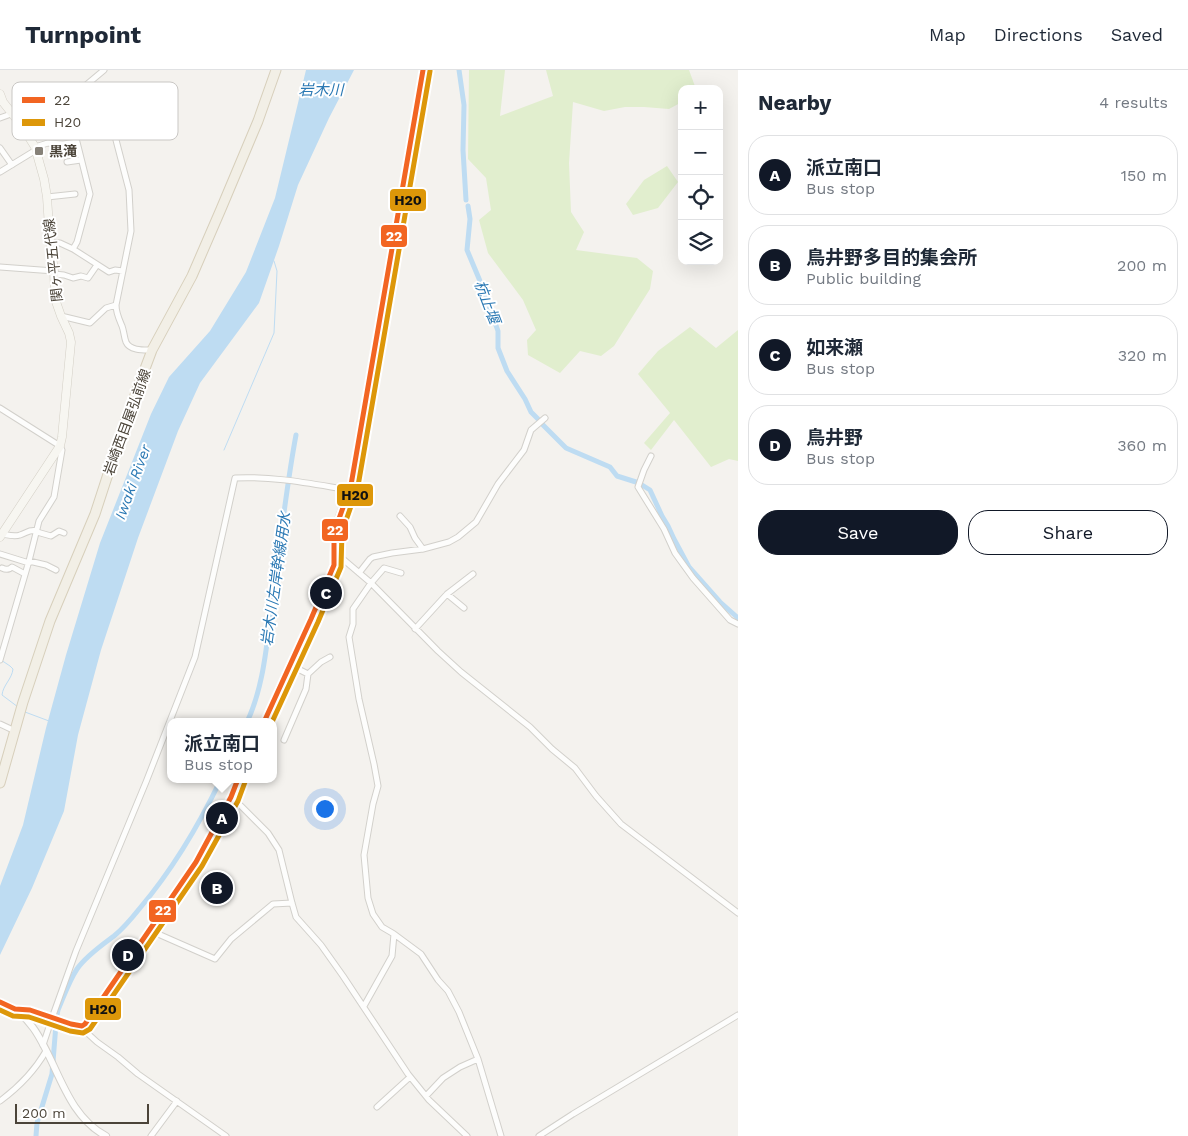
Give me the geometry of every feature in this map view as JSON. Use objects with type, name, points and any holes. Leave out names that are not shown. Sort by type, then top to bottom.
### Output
[{"type":"main road","name":"岩崎西目屋弘前線","points":[[0,783],[23,702],[50,621],[95,514],[152,350],[192,276],[258,121],[276,70]]},
{"type":"main road","name":"関ヶ平五代線","points":[[0,94],[11,114]]},
{"type":"main road","name":"関ヶ平五代線","points":[[1,535],[60,446],[71,342],[55,299],[47,196],[35,148],[30,140]]},
{"type":"street","points":[[90,82],[104,70]]},
{"type":"street","points":[[266,718],[334,565],[335,526],[350,490],[424,70]]},
{"type":"street","points":[[0,118],[11,114]]},
{"type":"street","points":[[116,140],[129,190],[131,231],[116,310],[126,342],[139,350],[152,350]]},
{"type":"street","points":[[0,172],[35,148],[48,143],[63,144],[77,142],[90,194],[77,242],[73,249]]},
{"type":"street","points":[[0,148],[12,165]]},
{"type":"street","points":[[67,162],[81,160]]},
{"type":"street","points":[[47,196],[75,194]]},
{"type":"street","points":[[50,242],[60,243],[73,249],[109,272],[115,270],[123,271]]},
{"type":"street","points":[[0,267],[54,272],[73,278],[81,276],[88,278],[97,265]]},
{"type":"street","points":[[61,316],[90,323],[106,308],[116,306]]},
{"type":"street","points":[[0,408],[60,446],[62,450],[54,497],[39,521],[1,659]]},
{"type":"street","points":[[359,573],[373,557],[423,549],[449,542],[476,522],[498,484],[524,450],[531,430],[545,418]]},
{"type":"street","points":[[651,456],[638,487],[664,529],[675,553],[693,578],[730,620],[738,624]]},
{"type":"street","points":[[171,718],[195,657],[235,478],[252,477],[285,480],[350,490]]},
{"type":"street","points":[[400,516],[410,527],[423,549]]},
{"type":"street","points":[[1,535],[16,536],[32,530],[51,536],[59,532],[64,533]]},
{"type":"street","points":[[0,554],[46,565],[56,570]]},
{"type":"street","points":[[335,558],[344,560],[371,583],[415,629],[455,666],[530,727],[575,768],[596,796],[621,824],[738,913]]},
{"type":"street","points":[[2,568],[6,570],[12,567],[25,574]]},
{"type":"street","points":[[401,573],[384,568],[371,583],[353,609],[353,624],[350,637],[359,699],[378,786],[372,804],[364,854],[368,898],[373,914],[382,926],[421,954],[438,980],[448,991],[459,1012],[478,1059],[501,1136]]},
{"type":"street","points":[[415,629],[447,594],[473,574]]},
{"type":"street","points":[[447,594],[464,608]]},
{"type":"street","points":[[284,740],[306,689],[308,674],[321,662],[330,657]]},
{"type":"street","points":[[290,665],[308,674]]},
{"type":"street","points":[[0,724],[15,731]]},
{"type":"street","points":[[0,1101],[18,1088],[30,1076],[45,1048],[52,1018],[76,951],[167,728]]},
{"type":"street","points":[[82,1026],[88,1020],[196,862],[231,798],[237,783]]},
{"type":"street","points":[[231,798],[268,833],[279,850],[296,917],[320,945],[364,1006],[410,1077],[444,1115],[467,1136]]},
{"type":"street","points":[[149,930],[215,959],[231,938],[273,904],[292,903]]},
{"type":"street","points":[[364,1006],[392,956],[394,934]]},
{"type":"street","points":[[0,1002],[15,1009],[30,1024],[45,1048],[62,1086],[81,1115],[100,1133],[106,1136]]},
{"type":"street","points":[[15,1009],[30,1010],[82,1026],[97,1042],[138,1074],[226,1136]]},
{"type":"street","points":[[539,1136],[738,1015]]},
{"type":"street","points":[[426,1096],[443,1078],[460,1067],[478,1059]]},
{"type":"street","points":[[377,1107],[410,1077]]},
{"type":"street","points":[[151,1136],[177,1101]]},
{"type":"green space","points":[[469,70],[505,70],[500,116],[553,96],[546,70],[689,70],[695,85],[678,85],[678,104],[669,109],[625,107],[604,111],[573,102],[569,163],[571,212],[584,232],[576,250],[637,258],[653,271],[650,289],[614,346],[601,356],[580,351],[560,373],[528,355],[527,340],[536,330],[523,300],[488,253],[479,220],[491,210],[486,178],[468,159]]},
{"type":"green space","points":[[667,166],[678,182],[658,208],[633,215],[626,204],[644,180]]},
{"type":"green space","points":[[690,327],[716,348],[738,330],[738,461],[729,459],[711,467],[674,420],[651,450],[644,443],[670,413],[638,374],[658,351]]},
{"type":"water","name":"岩木川","points":[[306,70],[354,70],[298,185],[259,303],[200,383],[178,431],[138,538],[101,650],[78,735],[64,811],[32,888],[0,955],[0,886],[23,825],[46,728],[100,543],[151,414],[169,377],[210,331],[246,272],[275,198]]},
{"type":"waterway","name":"杭止堰","points":[[459,70],[464,105],[463,150],[466,200]]},
{"type":"waterway","name":"杭止堰","points":[[468,206],[470,219],[467,250],[498,331],[498,348],[507,371],[531,412],[538,419]]},
{"type":"waterway","points":[[224,450],[274,333],[277,271],[274,261]]},
{"type":"waterway","name":"杭止堰","points":[[543,425],[566,448],[610,467],[617,476],[636,482]]},
{"type":"waterway","name":"岩木川左岸幹線用水","points":[[249,718],[257,696],[263,669],[285,502],[296,435]]},
{"type":"waterway","name":"杭止堰","points":[[642,485],[650,490],[689,567],[720,602],[738,618]]},
{"type":"waterway","points":[[1,660],[13,669],[2,695],[18,707]]},
{"type":"waterway","points":[[25,712],[49,721]]},
{"type":"waterway","name":"岩木川左岸幹線用水","points":[[57,1015],[77,969],[89,955],[121,930],[152,893],[185,846],[219,783]]},
{"type":"waterway","name":"岩木川左岸幹線用水","points":[[36,1136],[37,1123],[52,1074],[56,1024]]},
{"type":"transit line","name":"22","points":[[266,718],[334,565],[335,530],[351,485],[423,70]]},
{"type":"transit line","name":"H20","points":[[274,718],[341,567],[342,532],[358,486],[430,71]]},
{"type":"transit line","name":"22","points":[[0,1002],[15,1009],[30,1010],[71,1024],[82,1026],[85,1024],[196,862],[231,797],[236,783]]},
{"type":"transit line","name":"H20","points":[[0,1010],[13,1016],[29,1017],[70,1031],[83,1033],[90,1029],[202,866],[238,801],[245,783]]},
{"type":"place","name":"黒滝","points":[[39,151]]},
{"type":"place","name":"如来瀬","points":[[326,593]]},
{"type":"place","name":"派立南口","points":[[222,818]]},
{"type":"place","name":"鳥井野多目的集会所","points":[[217,888]]},
{"type":"place","name":"鳥井野","points":[[128,955]]},
{"type":"water label","name":"Iwaki River","points":[[133,482]]}]
